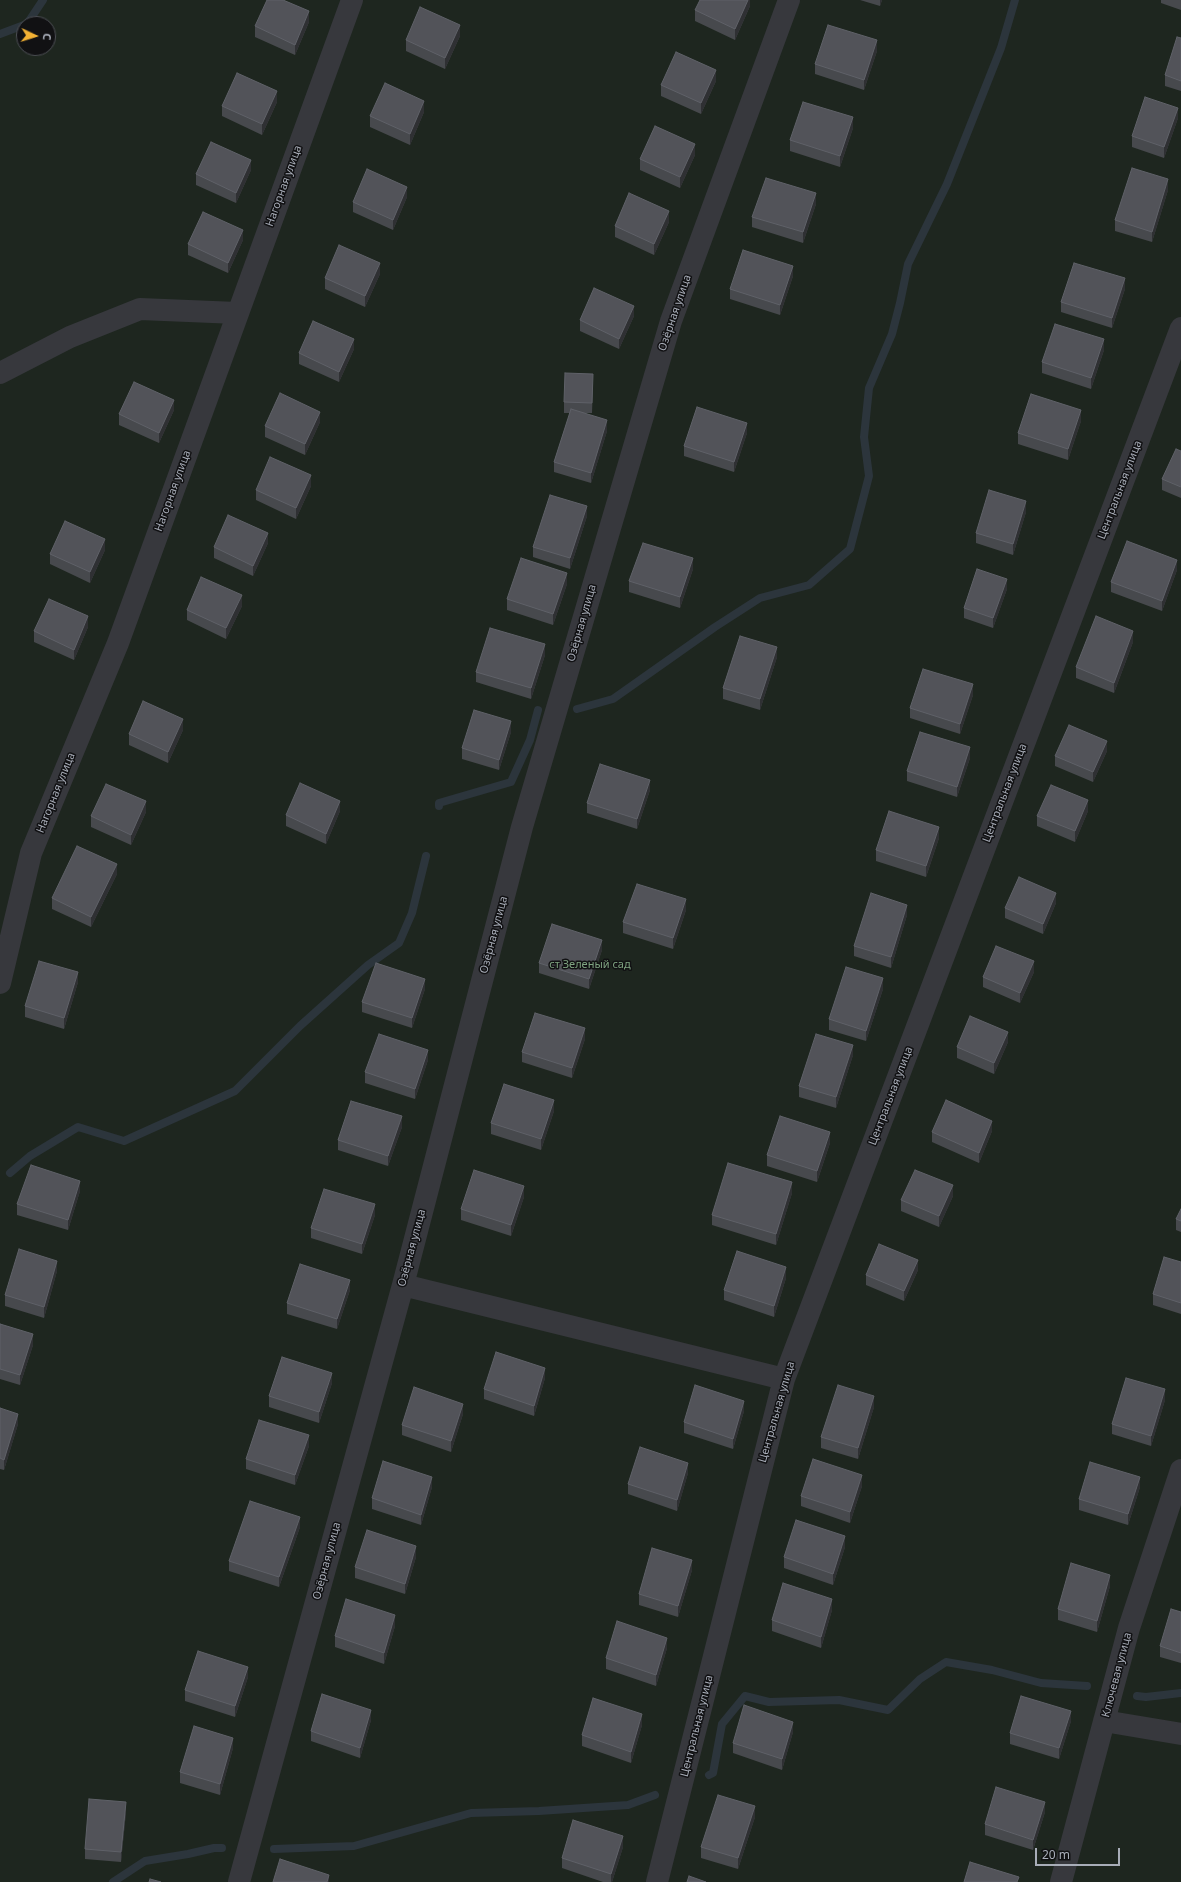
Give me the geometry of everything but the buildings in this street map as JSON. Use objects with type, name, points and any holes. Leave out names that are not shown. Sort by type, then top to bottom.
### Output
[{"type":"street","name":"Нагорная улица","points":[[0,983],[32,853],[118,643],[352,0]]},
{"type":"street","name":"Озёрная улица","points":[[239,1882],[403,1285],[522,827],[671,321],[789,0]]},
{"type":"street","points":[[0,373],[70,337],[140,309],[237,313]]},
{"type":"street","name":"Центральная улица","points":[[657,1882],[784,1380],[1181,328]]},
{"type":"street","points":[[403,1285],[784,1380]]},
{"type":"street","name":"Ключевая улица","points":[[1061,1882],[1129,1628],[1181,1470]]},
{"type":"street","points":[[1104,1721],[1181,1734]]},
{"type":"green space","name":"ст Зеленый сад","points":[[0,0],[1181,0],[1181,1882],[0,1882]]},
{"type":"waterway","points":[[32,16],[43,0]]},
{"type":"waterway","points":[[577,709],[613,699],[715,627],[760,598],[809,585],[850,549],[869,476],[864,437],[869,388],[892,334],[908,264],[947,184],[1001,48],[1015,0]]},
{"type":"waterway","points":[[0,34],[16,28]]},
{"type":"waterway","points":[[439,806],[439,803],[511,782],[530,740],[538,710]]},
{"type":"waterway","points":[[10,1173],[30,1156],[78,1127],[124,1141],[235,1091],[300,1026],[368,965],[399,943],[412,913],[426,856]]},
{"type":"waterway","points":[[709,1775],[713,1773],[722,1724],[745,1696],[769,1702],[839,1700],[888,1710],[920,1679],[946,1662],[992,1670],[1041,1683],[1087,1686]]},
{"type":"waterway","points":[[1137,1696],[1146,1697],[1181,1693]]},
{"type":"waterway","points":[[274,1849],[354,1846],[471,1813],[539,1811],[628,1805],[655,1795]]},
{"type":"waterway","points":[[113,1882],[145,1861],[214,1848],[222,1848]]}]
